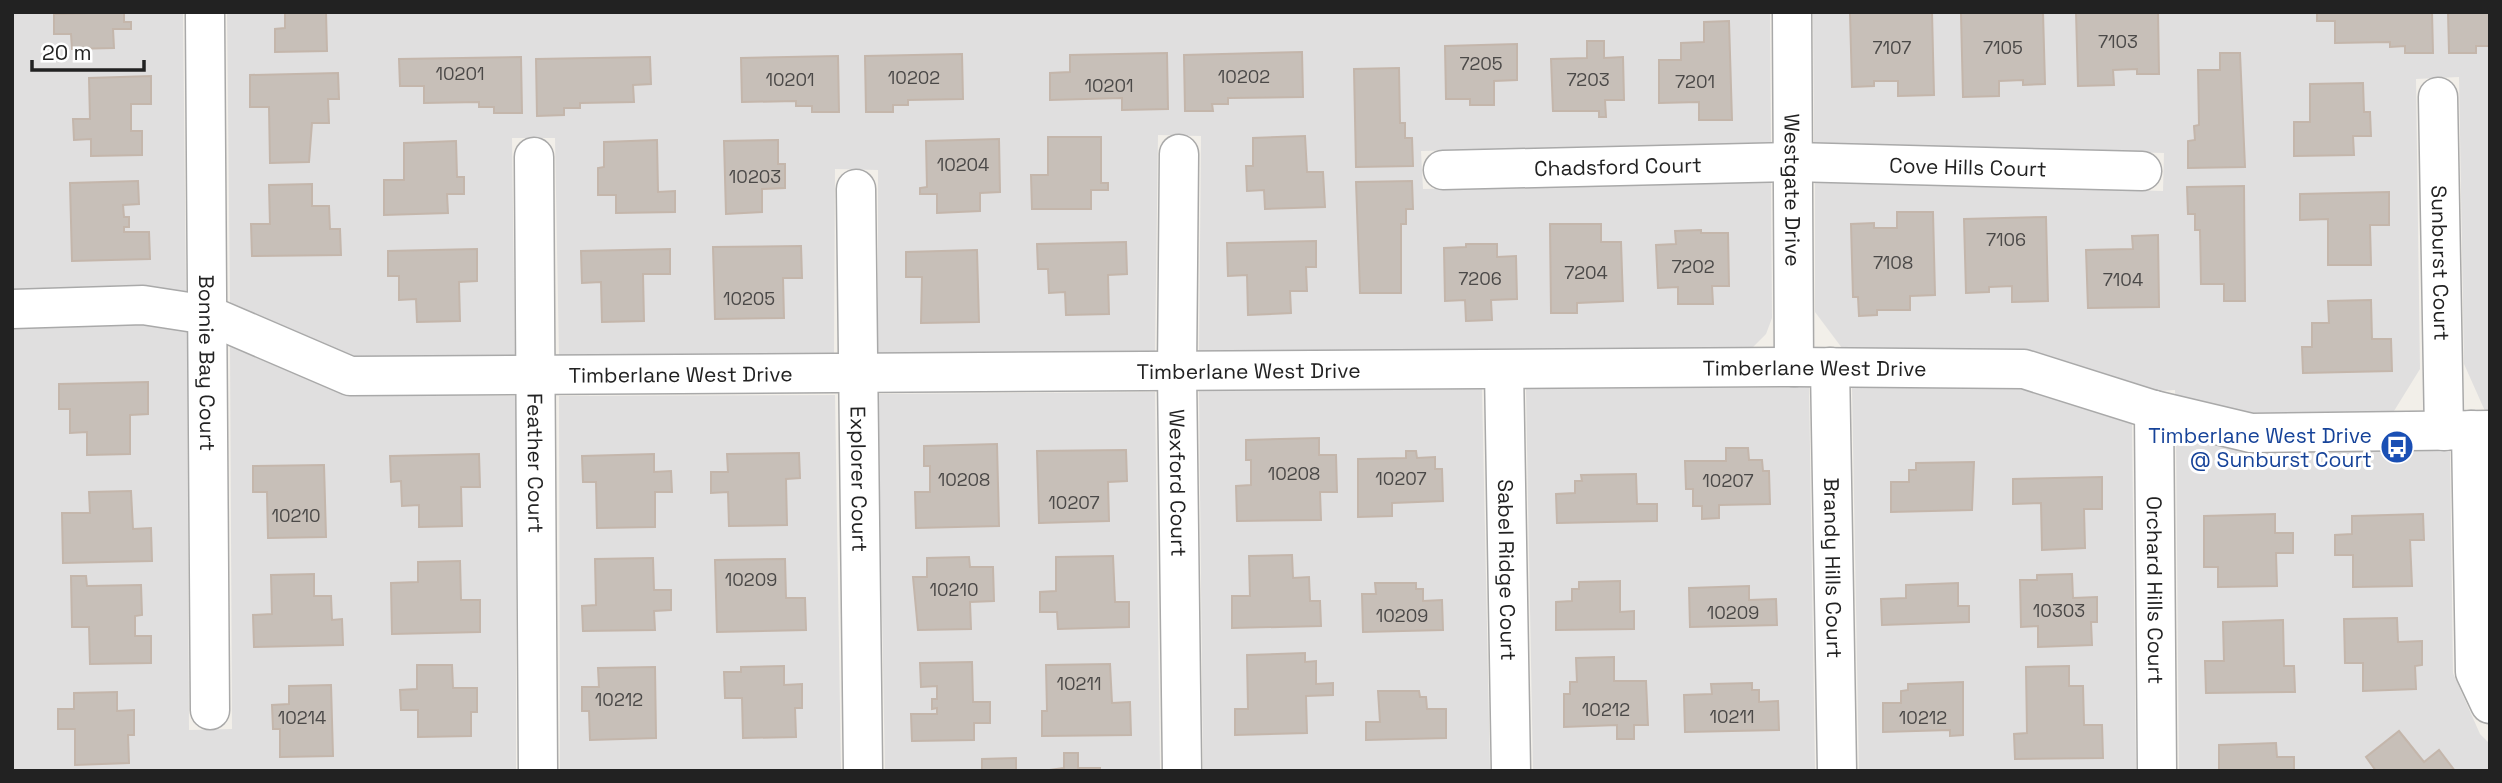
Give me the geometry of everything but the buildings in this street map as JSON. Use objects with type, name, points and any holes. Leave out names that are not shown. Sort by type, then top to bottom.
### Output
[{"type":"street","name":"Westgate Drive","points":[[1792,12],[1793,162],[1812,367]]},
{"type":"street","name":"Bonnie Bay Court","points":[[205,15],[210,710]]},
{"type":"street","name":"Sunburst Court","points":[[2438,97],[2468,431],[2475,672],[2490,704]]},
{"type":"street","name":"Wexford Court","points":[[1179,154],[1177,373],[1181,771]]},
{"type":"street","name":"Feather Court","points":[[534,157],[538,771]]},
{"type":"street","name":"Chadsford Court","points":[[1443,170],[1793,162]]},
{"type":"street","name":"Cove Hills Court","points":[[1793,162],[2142,171]]},
{"type":"street","name":"Explorer Court","points":[[856,189],[856,375],[863,771]]},
{"type":"street","name":"Timberlane West Drive","points":[[12,309],[143,305],[208,315],[351,376],[537,377],[1812,367],[2024,369],[2154,410],[2250,433],[2468,431]]},
{"type":"street","name":"Brandy Hills Court","points":[[1812,367],[1837,771]]},
{"type":"street","name":"Sabel Ridge Court","points":[[1504,370],[1511,771]]},
{"type":"street","name":"Orchard Hills Court","points":[[2154,410],[2157,771]]},
{"type":"shaded area","points":[[12,12],[183,12],[186,292],[143,285],[12,289]]},
{"type":"shaded area","points":[[227,12],[1770,12],[1771,143],[1421,151],[1423,189],[1771,181],[1772,318],[1766,334],[1752,348],[1199,353],[1201,136],[1158,135],[1155,353],[878,355],[878,170],[835,169],[834,356],[559,357],[555,138],[512,138],[515,358],[356,357],[230,303]]},
{"type":"shaded area","points":[[1813,12],[2490,12],[2490,411],[2485,411],[2464,364],[2459,77],[2416,79],[2420,369],[2394,411],[2253,414],[2175,395],[2175,390],[2158,391],[2031,351],[1842,348],[1815,312],[1815,182],[2163,191],[2164,153],[1814,143]]},
{"type":"shaded area","points":[[142,324],[187,331],[189,730],[232,729],[230,346],[350,395],[516,396],[516,771],[12,771],[12,328]]},
{"type":"shaded area","points":[[1809,387],[1815,771],[1533,771],[1526,389]]},
{"type":"shaded area","points":[[1852,387],[2020,388],[2132,424],[2136,771],[1859,771]]},
{"type":"shaded area","points":[[1482,389],[1490,771],[1203,771],[1199,391]]},
{"type":"shaded area","points":[[1155,392],[1160,771],[885,771],[878,394]]},
{"type":"shaded area","points":[[835,395],[841,771],[560,771],[559,396]]},
{"type":"shaded area","points":[[2176,436],[2251,452],[2450,450],[2453,673],[2480,734],[2490,744],[2490,771],[2179,771]]},
{"type":"place","name":"Timberlane West Drive @ Sunburst Court","points":[[2397,447]]}]
